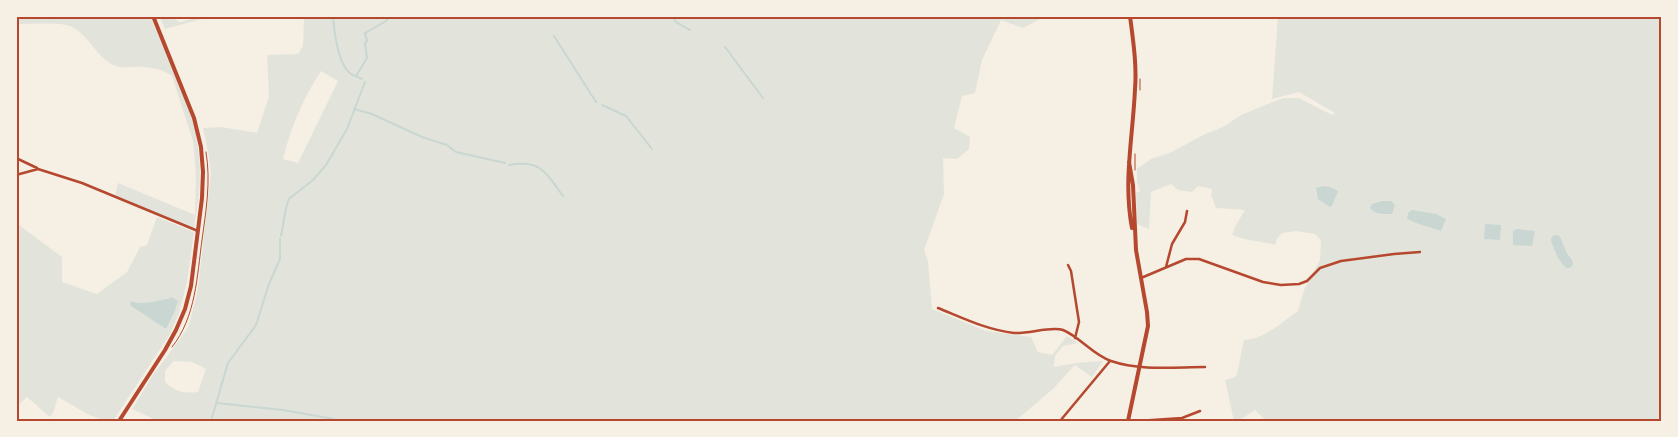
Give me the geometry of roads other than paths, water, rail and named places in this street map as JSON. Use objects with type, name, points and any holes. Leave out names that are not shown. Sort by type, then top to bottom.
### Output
[{"type":"street","points":[[120,421],[167,351],[185,309],[191,286],[198,231],[202,181],[201,147],[194,118],[153,16]]},
{"type":"street","points":[[1128,421],[1148,326],[1129,209],[1129,162],[1136,88],[1130,16]]},
{"type":"street","points":[[16,158],[38,169],[82,183],[198,231]]},
{"type":"street","points":[[1129,162],[1134,196],[1134,238]]},
{"type":"street","points":[[16,175],[38,169]]},
{"type":"street","points":[[1166,267],[1172,244],[1185,222],[1187,212]]},
{"type":"street","points":[[1141,278],[1186,259],[1199,259],[1263,282],[1280,285],[1299,284],[1307,281],[1320,268],[1340,261],[1420,252]]},
{"type":"street","points":[[1068,265],[1071,271],[1079,322],[1075,338]]},
{"type":"street","points":[[938,308],[989,327],[1012,332],[1027,333],[1047,329],[1062,330],[1110,361],[1140,366],[1205,367]]},
{"type":"street","points":[[1060,421],[1110,361]]},
{"type":"street","points":[[1137,421],[1182,418],[1200,411]]},
{"type":"waterway","points":[[333,16],[334,30],[343,63],[351,74],[362,79]]},
{"type":"waterway","points":[[356,76],[367,58],[365,33],[386,21],[390,16]]},
{"type":"waterway","points":[[672,16],[676,22],[690,30]]},
{"type":"waterway","points":[[554,36],[596,102]]},
{"type":"waterway","points":[[725,47],[763,98]]},
{"type":"waterway","points":[[281,236],[289,199],[313,180],[326,165],[347,129],[365,82]]},
{"type":"waterway","points":[[602,105],[626,116],[652,149]]},
{"type":"waterway","points":[[354,109],[372,114],[422,137],[447,145],[456,152],[505,163]]},
{"type":"waterway","points":[[509,165],[529,164],[536,166],[547,175],[563,196]]},
{"type":"waterway","points":[[211,421],[228,363],[256,325],[269,284],[280,259],[280,239]]},
{"type":"waterway","points":[[1556,240],[1562,255],[1568,263]]},
{"type":"waterway","points":[[217,403],[283,410],[334,419],[335,421]]}]
